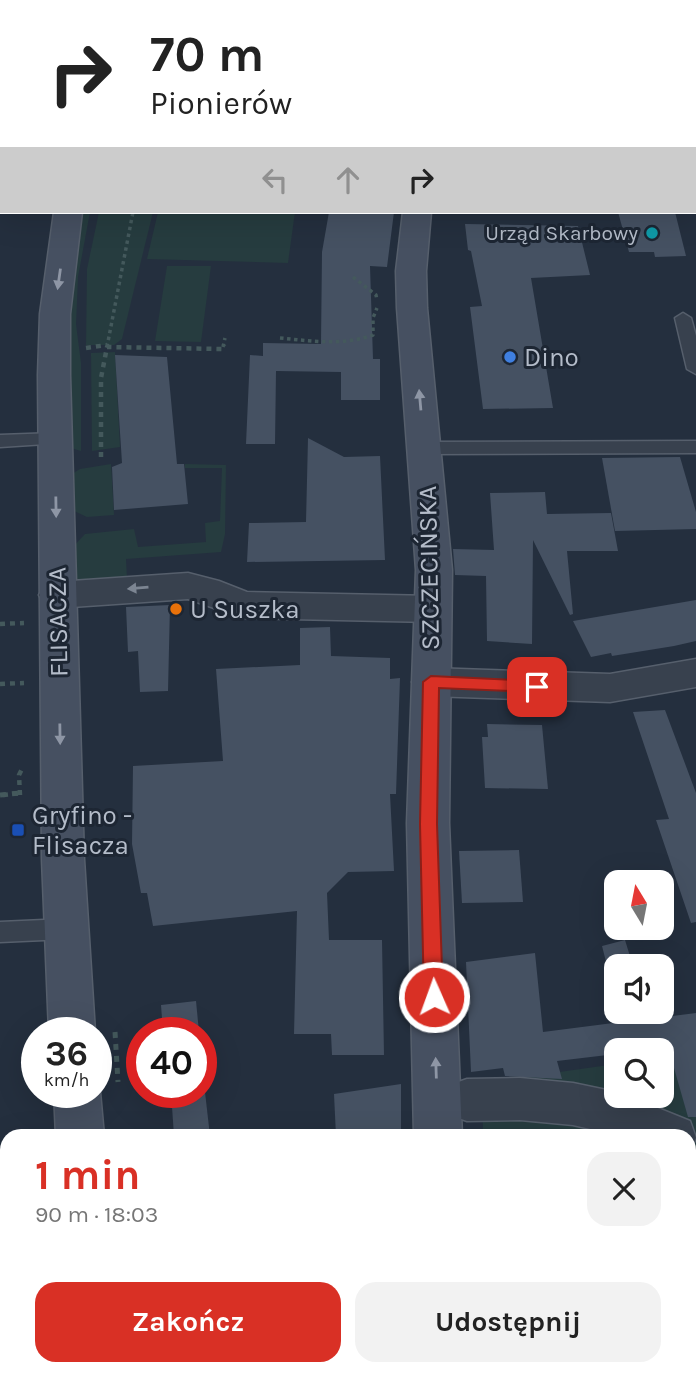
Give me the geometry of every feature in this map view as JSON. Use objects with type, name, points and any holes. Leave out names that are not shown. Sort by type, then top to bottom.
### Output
[{"type":"street","name":"FLISACZA","points":[[68,214],[54,328],[55,439],[47,608],[71,1017]]},
{"type":"street","name":"SZCZECIŃSKA","points":[[417,214],[411,287],[432,536],[428,824],[438,1129]]},
{"type":"street","points":[[47,608],[165,586],[206,590],[243,605],[433,609]]},
{"type":"street","points":[[431,682],[610,688],[696,673]]},
{"type":"street","points":[[467,1100],[522,1099],[576,1104],[655,1129]]},
{"type":"street","points":[[78,1108],[80,1129]]},
{"type":"lane","points":[[683,318],[696,369]]},
{"type":"lane","points":[[0,441],[55,439]]},
{"type":"lane","points":[[424,448],[696,447]]},
{"type":"lane","points":[[0,932],[66,929]]},
{"type":"path","points":[[101,457],[101,378],[133,214]]},
{"type":"path","points":[[280,338],[335,343],[360,341],[373,335],[373,318],[377,311],[376,295],[353,276]]},
{"type":"path","points":[[85,348],[223,349],[225,338]]},
{"type":"path","points":[[0,624],[47,608]]},
{"type":"path","points":[[0,795],[20,793]]},
{"type":"green space","points":[[81,214],[90,214],[78,277],[76,324],[81,363],[81,451],[71,448],[69,325]]},
{"type":"green space","points":[[99,214],[153,214],[122,339],[114,345],[86,345],[87,269]]},
{"type":"green space","points":[[158,214],[295,214],[288,263],[147,259]]},
{"type":"green space","points":[[167,266],[211,266],[201,342],[155,341]]},
{"type":"green space","points":[[115,352],[120,447],[92,451],[91,353]]},
{"type":"green space","points":[[111,464],[114,515],[87,517],[74,511],[72,474],[80,469]]},
{"type":"green space","points":[[185,464],[226,465],[225,534],[221,552],[126,559],[127,579],[75,588],[73,547],[85,534],[134,529],[138,547],[206,542],[205,523],[220,521],[222,468],[185,468]]},
{"type":"green space","points":[[696,1054],[696,1129],[483,1129],[482,1083],[604,1066],[604,1108],[674,1108],[674,1057]]},
{"type":"building","points":[[329,214],[394,214],[387,267],[370,266],[373,359],[380,359],[380,400],[341,400],[341,372],[276,371],[275,444],[246,444],[250,355],[263,356],[263,343],[321,344],[322,252]]},
{"type":"building","name":"Urząd Skarbowy","points":[[619,214],[676,214],[686,256],[655,257],[654,252],[629,252]]},
{"type":"building","points":[[465,224],[578,226],[590,275],[531,278],[553,408],[483,409],[470,307],[482,306],[471,251],[468,250]]},
{"type":"building","points":[[115,355],[167,357],[177,464],[184,464],[188,504],[114,510],[112,467],[122,463]]},
{"type":"building","points":[[308,438],[344,457],[380,456],[385,560],[247,562],[249,523],[306,522]]},
{"type":"building","points":[[680,457],[696,512],[696,529],[615,531],[602,458]]},
{"type":"building","points":[[545,492],[547,514],[611,513],[618,551],[567,551],[573,614],[570,615],[533,540],[532,644],[487,641],[486,576],[455,575],[453,549],[494,550],[490,493]]},
{"type":"building","points":[[696,600],[696,641],[674,646],[591,657],[573,621]]},
{"type":"building","points":[[170,605],[168,691],[140,692],[138,651],[128,652],[126,607]]},
{"type":"building","points":[[330,627],[331,656],[390,658],[390,679],[400,678],[396,794],[390,794],[394,871],[348,872],[327,893],[329,940],[382,940],[384,1055],[332,1055],[331,1034],[294,1034],[297,911],[153,926],[147,893],[141,893],[132,844],[133,766],[223,761],[216,669],[300,665],[300,628]]},
{"type":"building","points":[[665,710],[696,793],[696,922],[691,923],[656,820],[669,819],[633,712]]},
{"type":"building","points":[[487,724],[542,725],[548,789],[485,788],[482,737],[488,737]]},
{"type":"building","points":[[519,850],[523,902],[462,903],[459,851]]},
{"type":"building","points":[[625,940],[629,954],[604,954],[602,946]]},
{"type":"building","points":[[535,953],[543,1032],[605,1024],[674,1024],[674,1016],[696,1013],[696,1117],[688,1117],[674,1068],[674,1038],[604,1038],[604,1055],[557,1061],[562,1079],[505,1076],[503,1068],[471,1072],[466,962]]},
{"type":"building","points":[[196,1001],[198,1017],[162,1017],[161,1005]]},
{"type":"building","points":[[401,1084],[401,1129],[336,1129],[334,1094]]},
{"type":"building","points":[[172,1108],[207,1108],[209,1129],[174,1129]]},
{"type":"place","name":"Urząd Skarbowy","points":[[652,233]]},
{"type":"place","name":"Dino","points":[[510,357]]},
{"type":"place","name":"U Suszka","points":[[176,609]]},
{"type":"place","name":"Gryfino - Flisacza","points":[[18,830]]},
{"type":"route","points":[[434,997],[428,824],[431,682],[537,687]]}]
